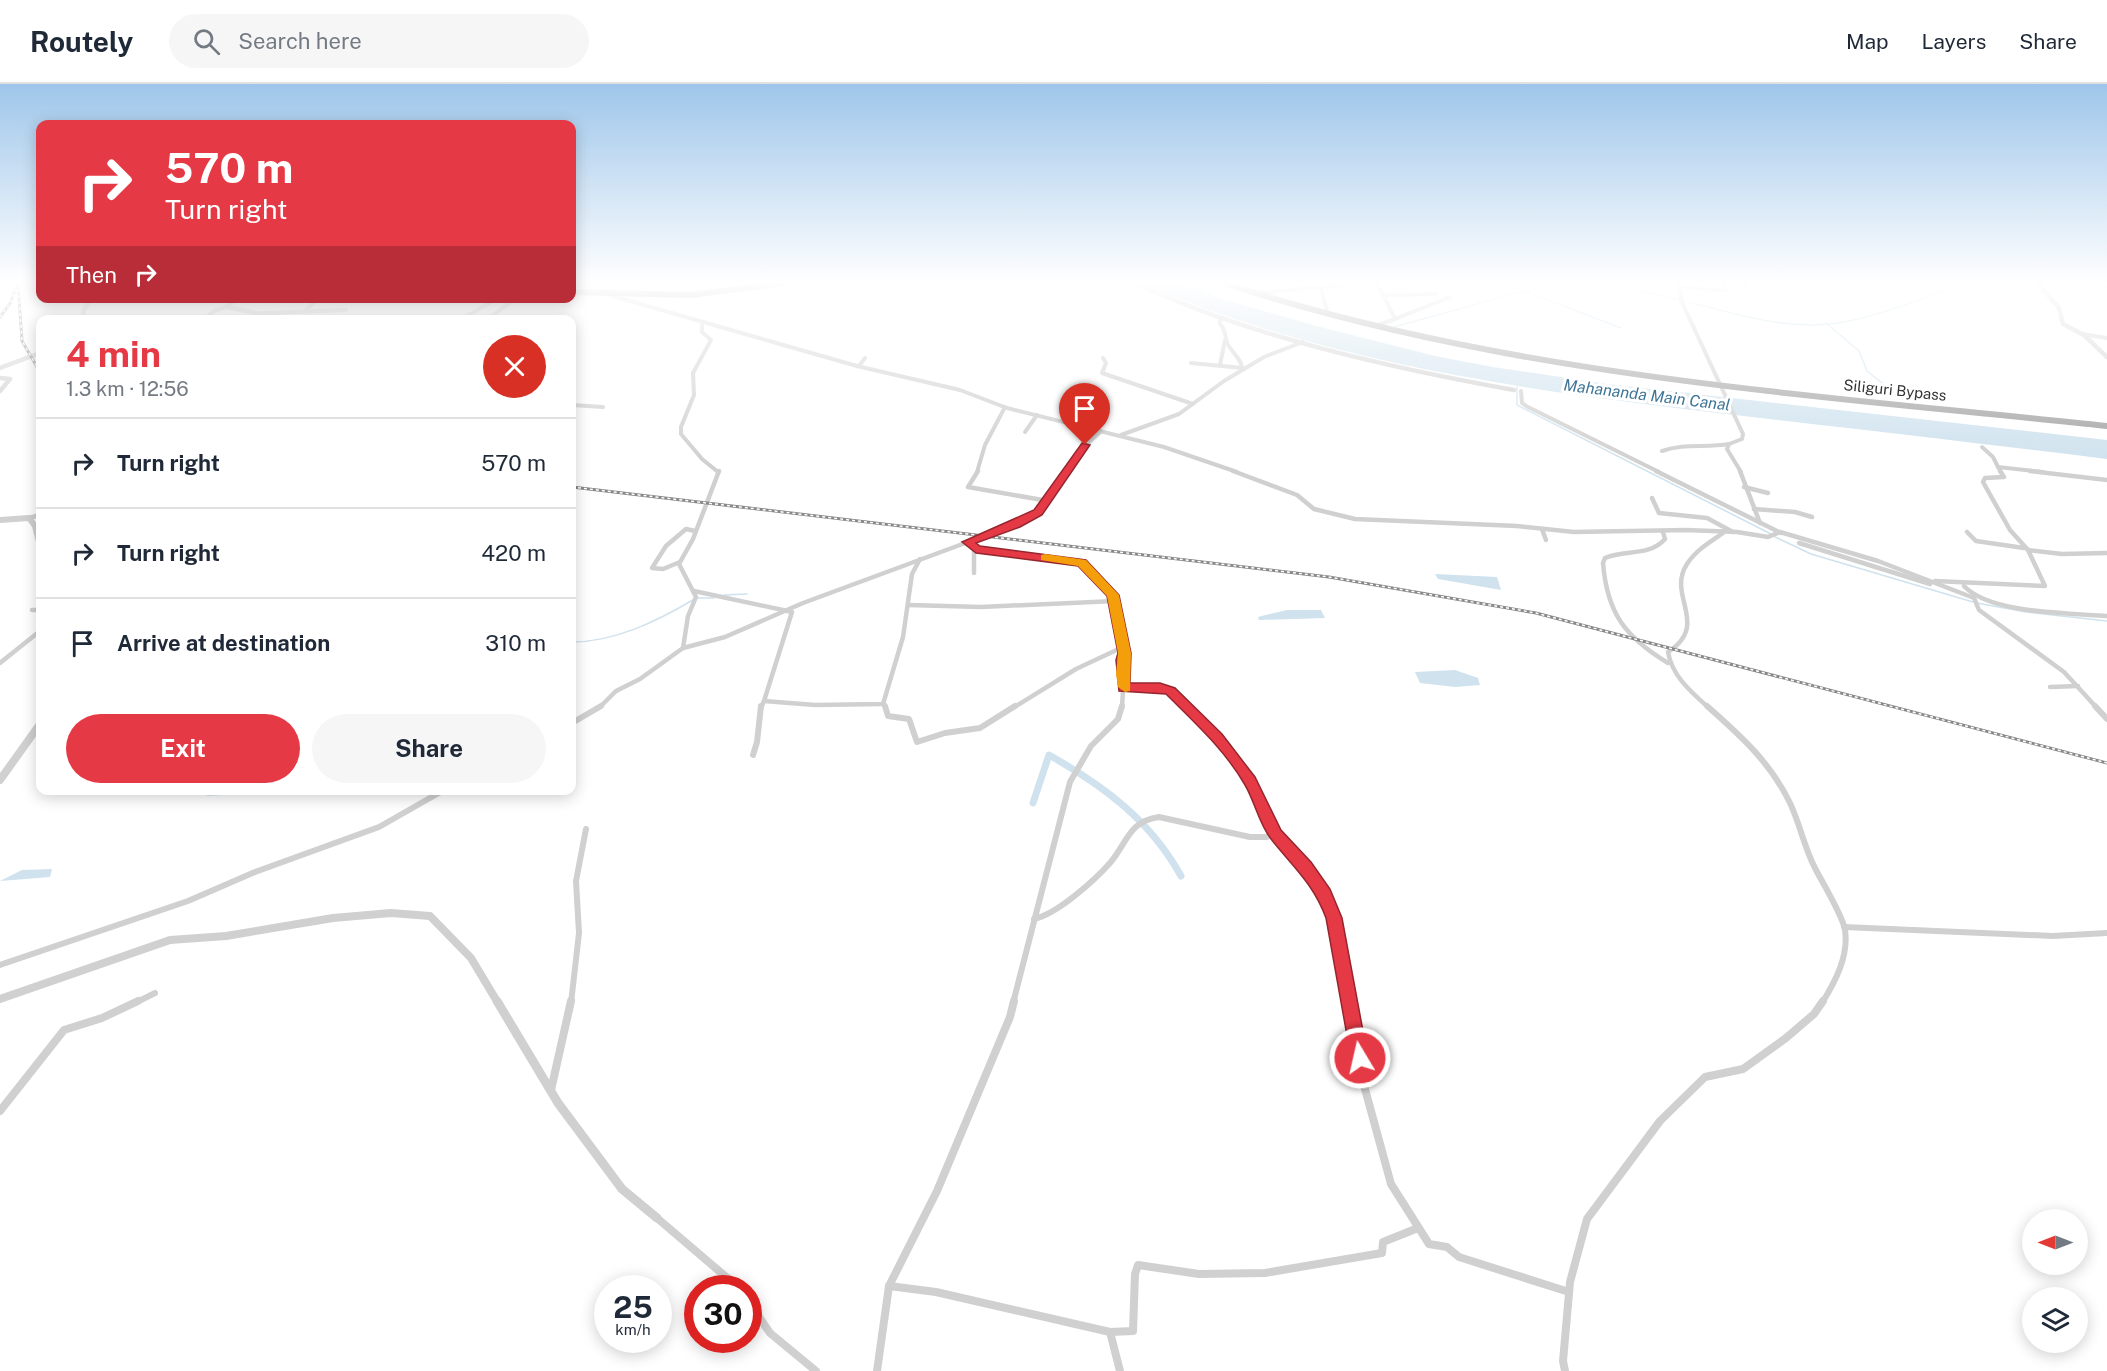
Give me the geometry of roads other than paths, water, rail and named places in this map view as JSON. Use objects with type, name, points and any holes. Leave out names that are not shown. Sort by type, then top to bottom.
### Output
[{"type":"highway","name":"Siliguri Bypass","points":[[1450,343],[1527,360],[1718,383],[2107,424]]},
{"type":"street","points":[[695,531],[686,529],[675,536],[652,568],[663,569],[680,562],[695,531],[719,471],[702,459],[681,434],[694,395],[689,385],[691,377],[709,343]]},
{"type":"street","points":[[777,343],[859,366],[960,390],[1018,411],[1120,435],[1280,487],[1297,495],[1314,509],[1332,515],[1365,520],[1574,532],[1733,532],[1770,537],[1778,532]]},
{"type":"street","points":[[1220,364],[1224,343]]},
{"type":"street","points":[[1227,343],[1241,361],[1243,369]]},
{"type":"street","points":[[1120,435],[1179,414],[1243,369],[1264,357],[1302,343]]},
{"type":"street","points":[[1307,343],[1402,368],[1514,390]]},
{"type":"street","points":[[1662,451],[1680,445],[1711,447],[1729,444],[1744,438],[1702,343]]},
{"type":"street","points":[[2092,343],[2107,357]]},
{"type":"street","points":[[0,368],[36,354]]},
{"type":"street","points":[[859,366],[865,358]]},
{"type":"street","points":[[1103,358],[1106,363],[1102,373],[1194,404]]},
{"type":"street","points":[[1191,363],[1220,364],[1243,369]]},
{"type":"street","points":[[0,378],[10,379],[0,391]]},
{"type":"street","points":[[1521,391],[1522,403],[1526,406],[1813,549],[1975,599],[2005,605],[2107,616]]},
{"type":"street","points":[[576,405],[603,407]]},
{"type":"street","points":[[1018,411],[1023,406]]},
{"type":"street","points":[[1005,407],[985,445],[976,474],[968,488],[1048,501]]},
{"type":"street","points":[[1025,432],[1037,415]]},
{"type":"street","points":[[576,721],[592,713],[616,692],[640,679],[683,648],[725,637],[788,609],[1016,524],[1038,513],[1048,501],[1075,456],[1101,431]]},
{"type":"street","points":[[1729,444],[1728,453],[1744,478],[1744,487],[1760,523]]},
{"type":"street","points":[[1928,580],[2045,586],[2046,582],[1983,482],[1985,478],[2003,478],[1993,457],[1982,447]]},
{"type":"street","points":[[1998,467],[2107,480]]},
{"type":"street","points":[[1744,487],[1756,488],[1768,493]]},
{"type":"street","points":[[1652,498],[1659,513],[1704,517],[1725,525],[1733,532]]},
{"type":"street","points":[[1754,509],[1795,512],[1802,516],[1812,517]]},
{"type":"street","points":[[0,520],[36,515]]},
{"type":"street","points":[[29,518],[36,530]]},
{"type":"street","points":[[1542,529],[1546,540]]},
{"type":"street","points":[[1565,1371],[1563,1361],[1569,1292],[1587,1219],[1660,1121],[1705,1077],[1743,1069],[1786,1038],[1814,1014],[1834,984],[1843,958],[1844,927],[1803,844],[1801,829],[1773,775],[1751,746],[1695,694],[1668,663],[1640,644],[1607,599],[1603,563],[1605,558],[1623,551],[1643,552],[1656,548],[1665,539],[1663,532]]},
{"type":"street","points":[[1668,663],[1668,652],[1682,642],[1687,632],[1680,592],[1681,576],[1702,544],[1724,532]]},
{"type":"street","points":[[1778,532],[1878,561],[1944,588]]},
{"type":"street","points":[[1967,532],[1976,541],[2026,549],[2062,554],[2107,553]]},
{"type":"street","points":[[877,1371],[888,1286],[937,1191],[1010,1017],[1075,770],[1091,746],[1118,719],[1124,687],[1123,647],[1113,595],[1082,563],[974,548],[968,542]]},
{"type":"street","points":[[974,548],[974,573]]},
{"type":"street","points":[[920,559],[912,574],[903,637],[884,704],[888,716],[909,719],[917,742],[945,733],[980,728],[1076,669],[1123,647]]},
{"type":"street","points":[[680,562],[695,596],[688,616],[683,648]]},
{"type":"street","points":[[1964,586],[1975,599],[1977,608],[2035,649],[2078,686],[2107,719]]},
{"type":"street","points":[[695,596],[722,596],[788,609],[792,612],[791,624],[756,727],[758,746],[753,755]]},
{"type":"street","points":[[908,605],[981,607],[1115,601]]},
{"type":"street","points":[[0,663],[36,634]]},
{"type":"street","points":[[2050,687],[2078,686]]},
{"type":"street","points":[[1124,687],[1167,689],[1181,701],[1217,738],[1243,770],[1274,831],[1316,879],[1330,906],[1375,1129],[1391,1184],[1429,1244],[1447,1247],[1459,1257],[1569,1292]]},
{"type":"street","points":[[764,701],[825,706],[884,704]]},
{"type":"street","points":[[0,780],[36,730]]},
{"type":"street","points":[[0,965],[188,901],[255,872],[379,827],[435,795]]},
{"type":"street","points":[[1034,919],[1047,916],[1103,870],[1143,820],[1159,817],[1250,837],[1267,837],[1274,831]]},
{"type":"street","points":[[551,1090],[574,989],[579,933],[576,881],[586,829]]},
{"type":"street","points":[[0,999],[170,940],[237,935],[333,918],[391,913],[430,916],[471,958],[551,1090],[622,1189],[724,1275]]},
{"type":"street","points":[[1844,927],[2053,936],[2107,933]]},
{"type":"street","points":[[1,1110],[64,1030],[102,1018],[155,993]]},
{"type":"street","points":[[888,1286],[936,1292],[1110,1332],[1133,1331],[1135,1275],[1138,1265],[1199,1274],[1265,1272],[1382,1253],[1383,1242],[1418,1228]]},
{"type":"street","points":[[762,1321],[770,1333],[816,1371]]},
{"type":"street","points":[[1110,1332],[1120,1371]]},
{"type":"water","name":"Mahananda Main Canal","points":[[1315,343],[1384,343],[1493,367],[1607,384],[2107,440],[2107,459],[1641,404],[1470,378],[1386,361]]},
{"type":"water","points":[[1435,574],[1497,577],[1501,590],[1438,579]]},
{"type":"water","points":[[1287,610],[1321,610],[1325,618],[1259,620],[1258,617]]},
{"type":"water","points":[[1455,670],[1478,678],[1480,685],[1455,687],[1420,683],[1415,672]]},
{"type":"water","points":[[52,869],[50,877],[0,881],[22,870]]},
{"type":"waterway","points":[[1850,343],[1859,351],[1867,371],[1892,391]]},
{"type":"waterway","points":[[1517,387],[1517,405],[1771,534]]},
{"type":"waterway","points":[[1775,537],[1811,554],[1973,602]]},
{"type":"waterway","points":[[724,595],[747,594]]},
{"type":"waterway","points":[[698,598],[714,598]]},
{"type":"waterway","points":[[576,642],[604,638],[635,629],[693,600]]},
{"type":"waterway","points":[[1977,603],[2026,612],[2107,621]]},
{"type":"waterway","points":[[1033,803],[1049,755],[1088,779],[1124,806],[1155,838],[1181,876]]},
{"type":"railway","points":[[23,343],[36,365]]},
{"type":"railway","points":[[576,487],[1329,577],[1536,613],[2107,763]]}]
